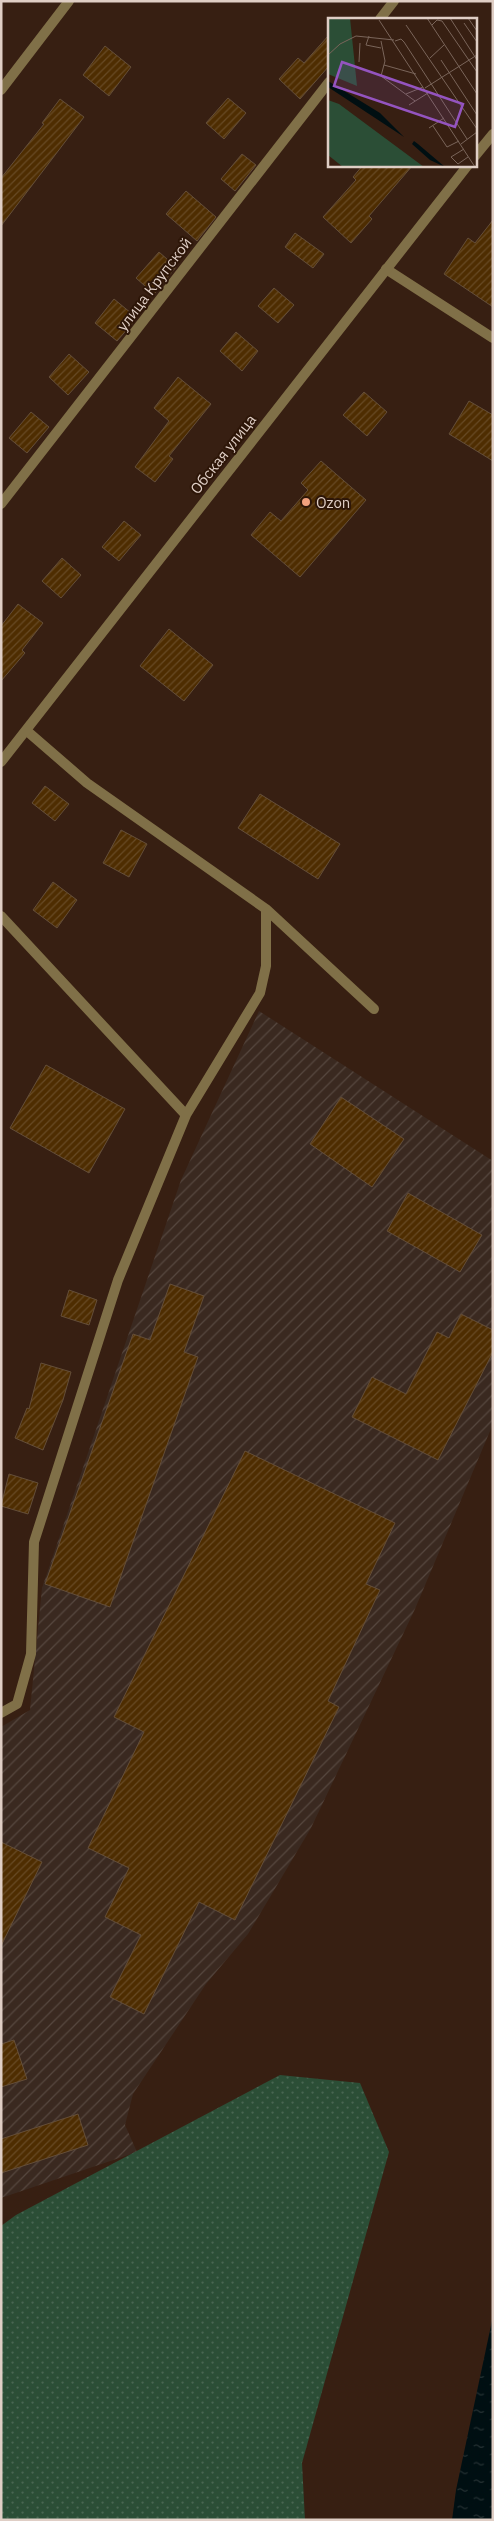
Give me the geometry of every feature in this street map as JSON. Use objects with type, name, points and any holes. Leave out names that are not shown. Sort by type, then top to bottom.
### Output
[{"type":"street","points":[[1,90],[69,1]]},
{"type":"street","points":[[381,18],[394,1]]},
{"type":"street","name":"улица Крупской","points":[[1,504],[100,380],[328,83]]},
{"type":"street","points":[[476,155],[493,134]]},
{"type":"street","name":"Обская улица","points":[[1,762],[467,166]]},
{"type":"street","points":[[386,269],[493,338]]},
{"type":"street","points":[[27,731],[87,783],[266,909],[374,1009]]},
{"type":"street","points":[[1,1712],[16,1704],[31,1654],[34,1542],[118,1280],[186,1115],[260,993],[266,966],[266,909]]},
{"type":"street","points":[[1,916],[186,1115]]},
{"type":"shaded area","points":[[259,1011],[493,1161],[493,1424],[415,1609],[311,1828],[248,1934],[206,1984],[133,2094],[125,2125],[137,2152],[1,2198],[1,1727],[30,1710],[42,1588],[181,1180]]},
{"type":"green space","points":[[280,2075],[360,2083],[389,2152],[302,2463],[305,2520],[1,2520],[1,2226],[16,2215]]},
{"type":"water","points":[[493,2316],[493,2520],[452,2520],[456,2490]]},
{"type":"building","points":[[328,36],[328,67],[300,99],[279,79],[298,58],[304,63]]},
{"type":"building","points":[[105,46],[131,67],[109,96],[83,75]]},
{"type":"building","points":[[228,98],[246,113],[224,139],[206,123]]},
{"type":"building","points":[[60,99],[84,117],[1,226],[1,178],[44,124],[42,123]]},
{"type":"building","points":[[242,154],[256,165],[235,191],[221,179]]},
{"type":"building","points":[[362,166],[412,166],[369,216],[372,219],[351,243],[323,217],[356,180],[353,177]]},
{"type":"building","points":[[186,191],[216,217],[197,241],[166,214]]},
{"type":"building","points":[[493,220],[493,307],[444,274],[468,238],[475,243]]},
{"type":"building","points":[[295,233],[324,254],[313,268],[285,247]]},
{"type":"building","points":[[159,252],[176,267],[154,294],[136,278]]},
{"type":"building","points":[[274,288],[294,305],[278,323],[258,306]]},
{"type":"building","points":[[114,299],[137,318],[117,341],[95,323]]},
{"type":"building","points":[[236,332],[258,351],[242,371],[220,351]]},
{"type":"building","points":[[69,354],[89,372],[68,395],[49,377]]},
{"type":"building","points":[[178,377],[211,404],[169,456],[173,459],[155,482],[135,467],[169,421],[154,408]]},
{"type":"building","points":[[364,392],[387,412],[367,436],[343,415]]},
{"type":"building","points":[[469,401],[493,415],[493,461],[449,434]]},
{"type":"building","points":[[31,412],[49,427],[27,453],[9,438]]},
{"type":"building","points":[[321,461],[366,500],[300,577],[251,535],[270,512],[281,521],[308,490],[301,483]]},
{"type":"building","points":[[124,521],[141,535],[119,561],[102,547]]},
{"type":"building","points":[[62,558],[81,575],[61,598],[42,581]]},
{"type":"building","points":[[18,604],[43,623],[22,650],[25,653],[1,681],[1,626]]},
{"type":"building","points":[[169,629],[213,665],[184,701],[140,666]]},
{"type":"building","points":[[45,786],[69,804],[55,821],[32,803]]},
{"type":"building","points":[[260,794],[340,844],[318,879],[238,828]]},
{"type":"building","points":[[121,830],[147,844],[129,877],[103,863]]},
{"type":"building","points":[[53,882],[77,900],[57,928],[33,910]]},
{"type":"building","points":[[46,1065],[125,1109],[89,1173],[10,1128]]},
{"type":"building","points":[[341,1097],[404,1139],[372,1187],[310,1144]]},
{"type":"building","points":[[408,1193],[482,1235],[460,1272],[387,1231]]},
{"type":"building","points":[[170,1284],[204,1296],[184,1352],[198,1357],[110,1607],[45,1584],[133,1334],[150,1340]]},
{"type":"building","points":[[69,1290],[97,1300],[89,1325],[61,1316]]},
{"type":"building","points":[[461,1314],[493,1330],[493,1352],[438,1460],[352,1417],[372,1377],[406,1394],[437,1332],[449,1338]]},
{"type":"building","points":[[41,1363],[71,1372],[63,1400],[43,1450],[15,1438],[27,1408],[29,1409]]},
{"type":"building","points":[[245,1451],[395,1523],[366,1584],[380,1590],[328,1701],[339,1707],[235,1920],[199,1902],[144,2014],[110,1997],[141,1935],[105,1917],[129,1868],[88,1848],[144,1732],[114,1717]]},
{"type":"building","points":[[9,1474],[38,1483],[28,1514],[1,1506]]},
{"type":"building","points":[[1,1842],[42,1862],[1,1946]]},
{"type":"building","points":[[14,2040],[27,2079],[1,2087],[1,2044]]},
{"type":"building","points":[[78,2114],[88,2145],[1,2173],[1,2139]]},
{"type":"place","name":"Ozon","points":[[306,502]]}]
